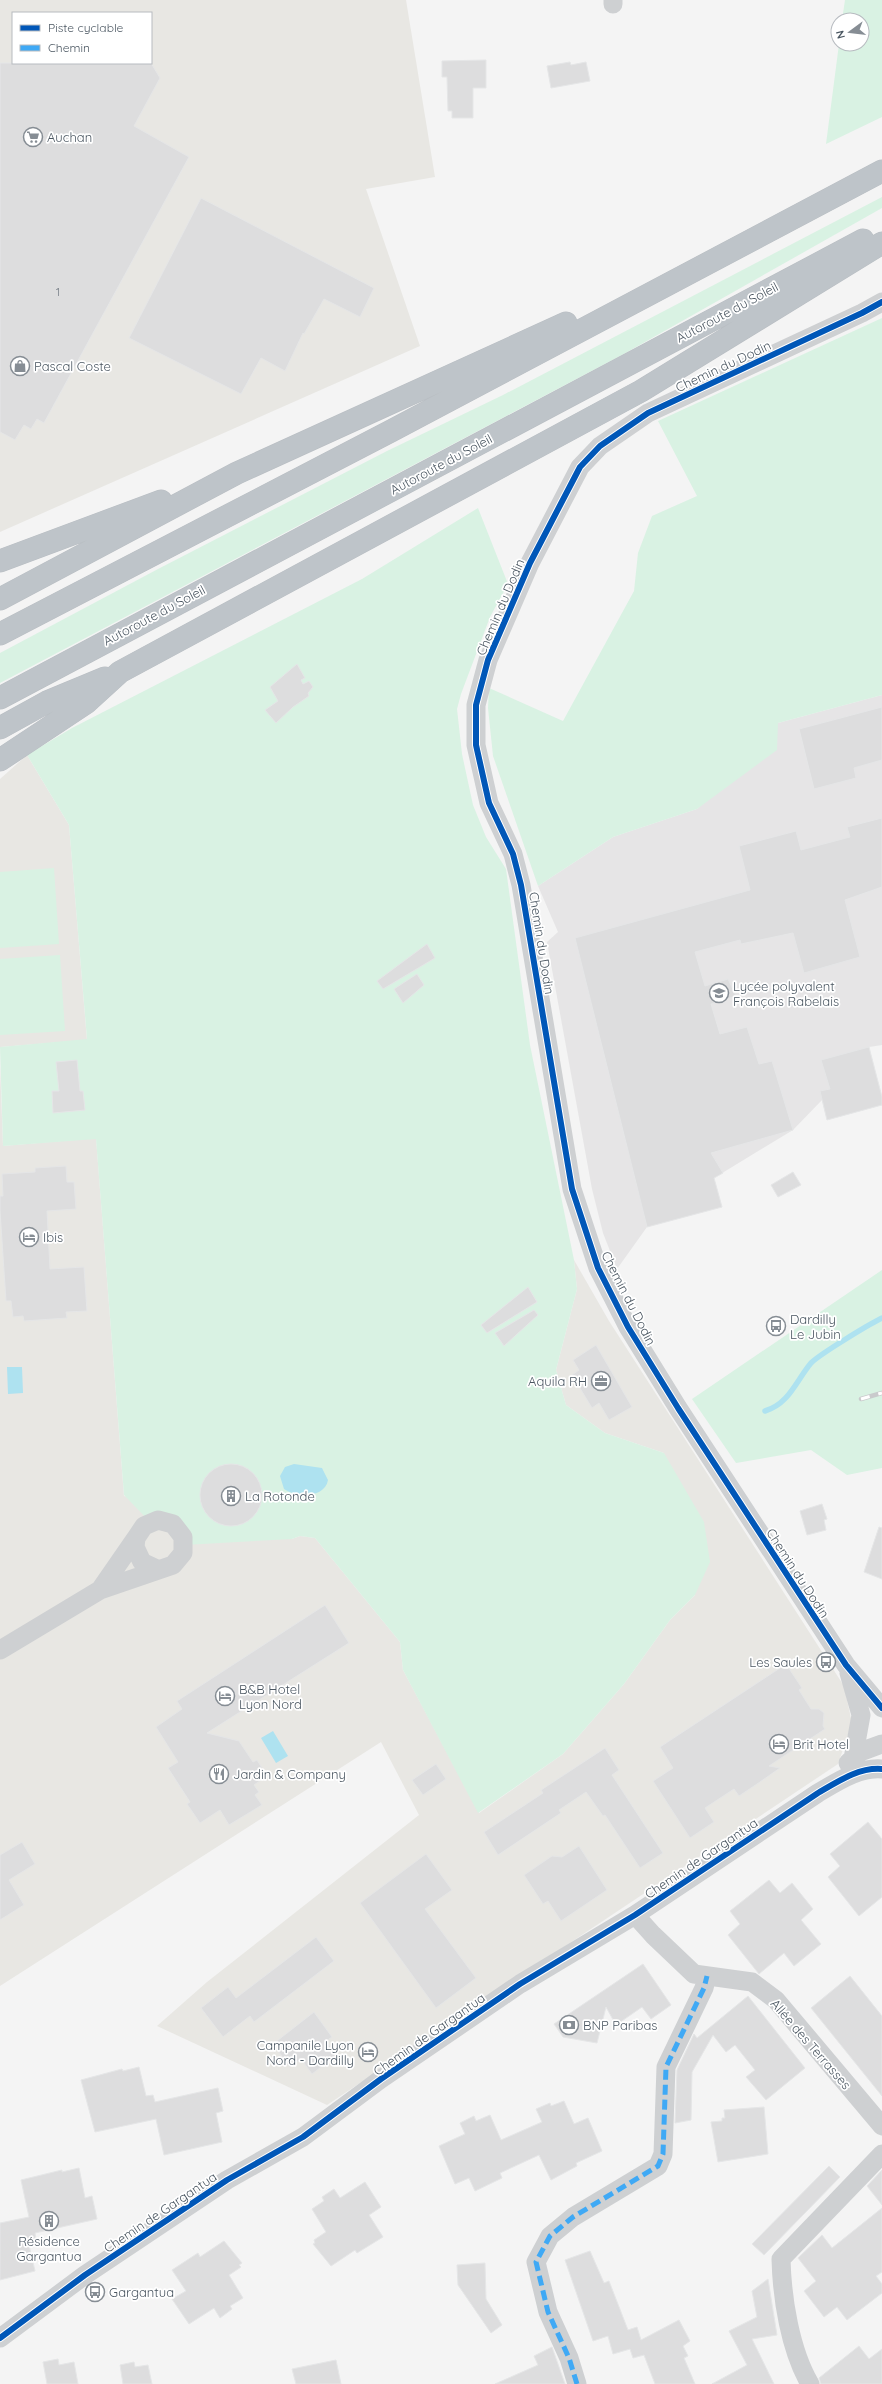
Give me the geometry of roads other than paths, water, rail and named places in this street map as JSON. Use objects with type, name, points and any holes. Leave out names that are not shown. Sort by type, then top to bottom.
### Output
[{"type":"highway","points":[[0,634],[391,431],[882,171]]},
{"type":"highway","points":[[0,599],[237,473],[780,224]]},
{"type":"highway","name":"Autoroute du Soleil","points":[[0,698],[882,230]]},
{"type":"highway","points":[[0,728],[47,702],[120,672],[641,391],[882,243]]},
{"type":"highway","points":[[0,561],[237,473]]},
{"type":"highway","points":[[0,760],[86,703],[120,672]]},
{"type":"street","name":"Chemin du Dodin","points":[[882,302],[855,317],[648,413],[600,446],[580,467],[530,563],[488,660],[476,705],[476,745],[489,803],[513,854],[521,885],[572,1189],[598,1268],[628,1327],[678,1408],[846,1665],[882,1708]]},
{"type":"street","points":[[0,1650],[100,1590],[157,1569],[166,1568],[179,1560],[184,1545],[179,1530],[173,1524],[158,1520],[144,1526],[100,1590]]},
{"type":"street","points":[[136,1538],[138,1555],[149,1567],[157,1569]]},
{"type":"street","name":"Chemin du Dodin","points":[[846,1665],[860,1715],[853,1759]]},
{"type":"street","points":[[818,1793],[860,1752],[882,1744]]},
{"type":"street","name":"Chemin de Gargantua","points":[[0,2338],[85,2275],[227,2180],[304,2137],[381,2079],[520,1984],[635,1915],[818,1793],[846,1777],[863,1771],[881,1769]]},
{"type":"street","name":"Allée des Terrasses","points":[[635,1915],[653,1935],[694,1974],[752,1982],[776,2000],[882,2126]]},
{"type":"street","points":[[577,2384],[569,2358],[548,2312],[536,2262],[550,2236],[573,2217],[658,2166],[663,2154],[666,2067],[704,1988],[707,1976]]},
{"type":"street","points":[[810,2384],[798,2360],[782,2286],[781,2259],[882,2154]]},
{"type":"water","points":[[7,1367],[22,1367],[23,1393],[8,1394]]},
{"type":"water","points":[[294,1464],[322,1468],[328,1480],[326,1486],[322,1490],[310,1495],[296,1494],[284,1489],[280,1476],[285,1467]]},
{"type":"water","points":[[273,1731],[288,1756],[276,1763],[261,1738]]},
{"type":"waterway","points":[[765,1411],[773,1408],[786,1397],[811,1363],[816,1359],[882,1318]]},
{"type":"railway","points":[[861,1399],[882,1393]]},
{"type":"place","name":"Auchan","points":[[33,137]]},
{"type":"place","name":"Pascal Coste","points":[[20,366]]},
{"type":"place","name":"Lycée polyvalent François Rabelais","points":[[719,993]]},
{"type":"place","name":"Ibis","points":[[29,1237]]},
{"type":"place","name":"Dardilly Le Jubin","points":[[776,1326]]},
{"type":"place","name":"Aquila RH","points":[[601,1381]]},
{"type":"place","name":"La Rotonde","points":[[231,1496]]},
{"type":"place","name":"Les Saules","points":[[826,1662]]},
{"type":"place","name":"B&B Hotel Lyon Nord","points":[[225,1696]]},
{"type":"place","name":"Brit Hotel","points":[[779,1744]]},
{"type":"place","name":"Jardin & Company","points":[[219,1774]]},
{"type":"place","name":"BNP Paribas","points":[[569,2025]]},
{"type":"place","name":"Campanile Lyon Nord - Dardilly","points":[[368,2052]]},
{"type":"place","name":"Résidence Gargantua","points":[[49,2221]]},
{"type":"place","name":"Gargantua","points":[[95,2292]]}]
